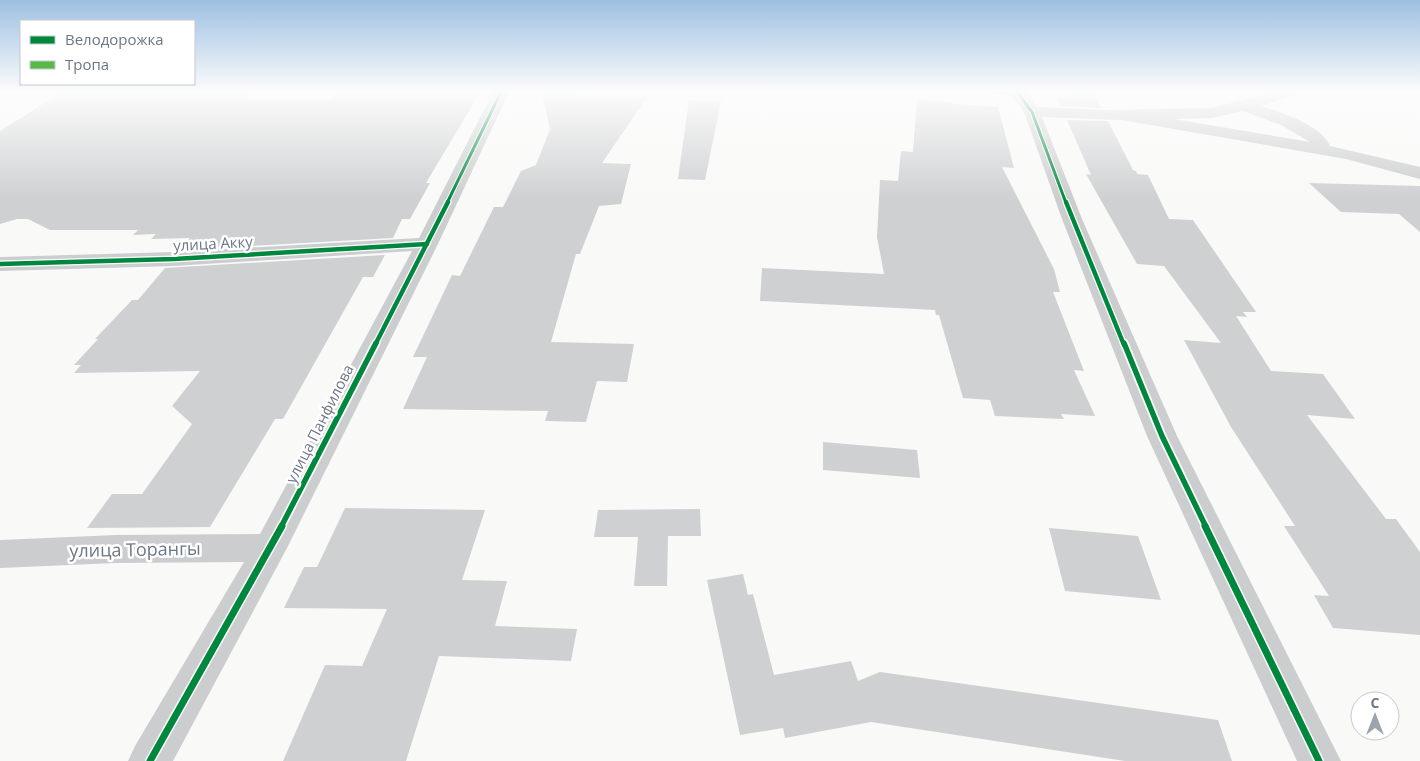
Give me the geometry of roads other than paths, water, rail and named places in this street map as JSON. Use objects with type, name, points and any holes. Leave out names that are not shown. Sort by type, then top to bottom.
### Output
[{"type":"street","name":"улица Панфилова","points":[[150,761],[270,548],[427,244],[484,128]]},
{"type":"street","points":[[1034,128],[1162,436],[1319,761]]},
{"type":"street","points":[[1196,128],[1326,150],[1420,173]]},
{"type":"street","points":[[1297,128],[1317,137],[1326,150]]},
{"type":"street","name":"улица Акку","points":[[0,264],[174,258],[427,244]]},
{"type":"street","name":"улица Торангы","points":[[0,554],[116,549],[270,548]]}]
